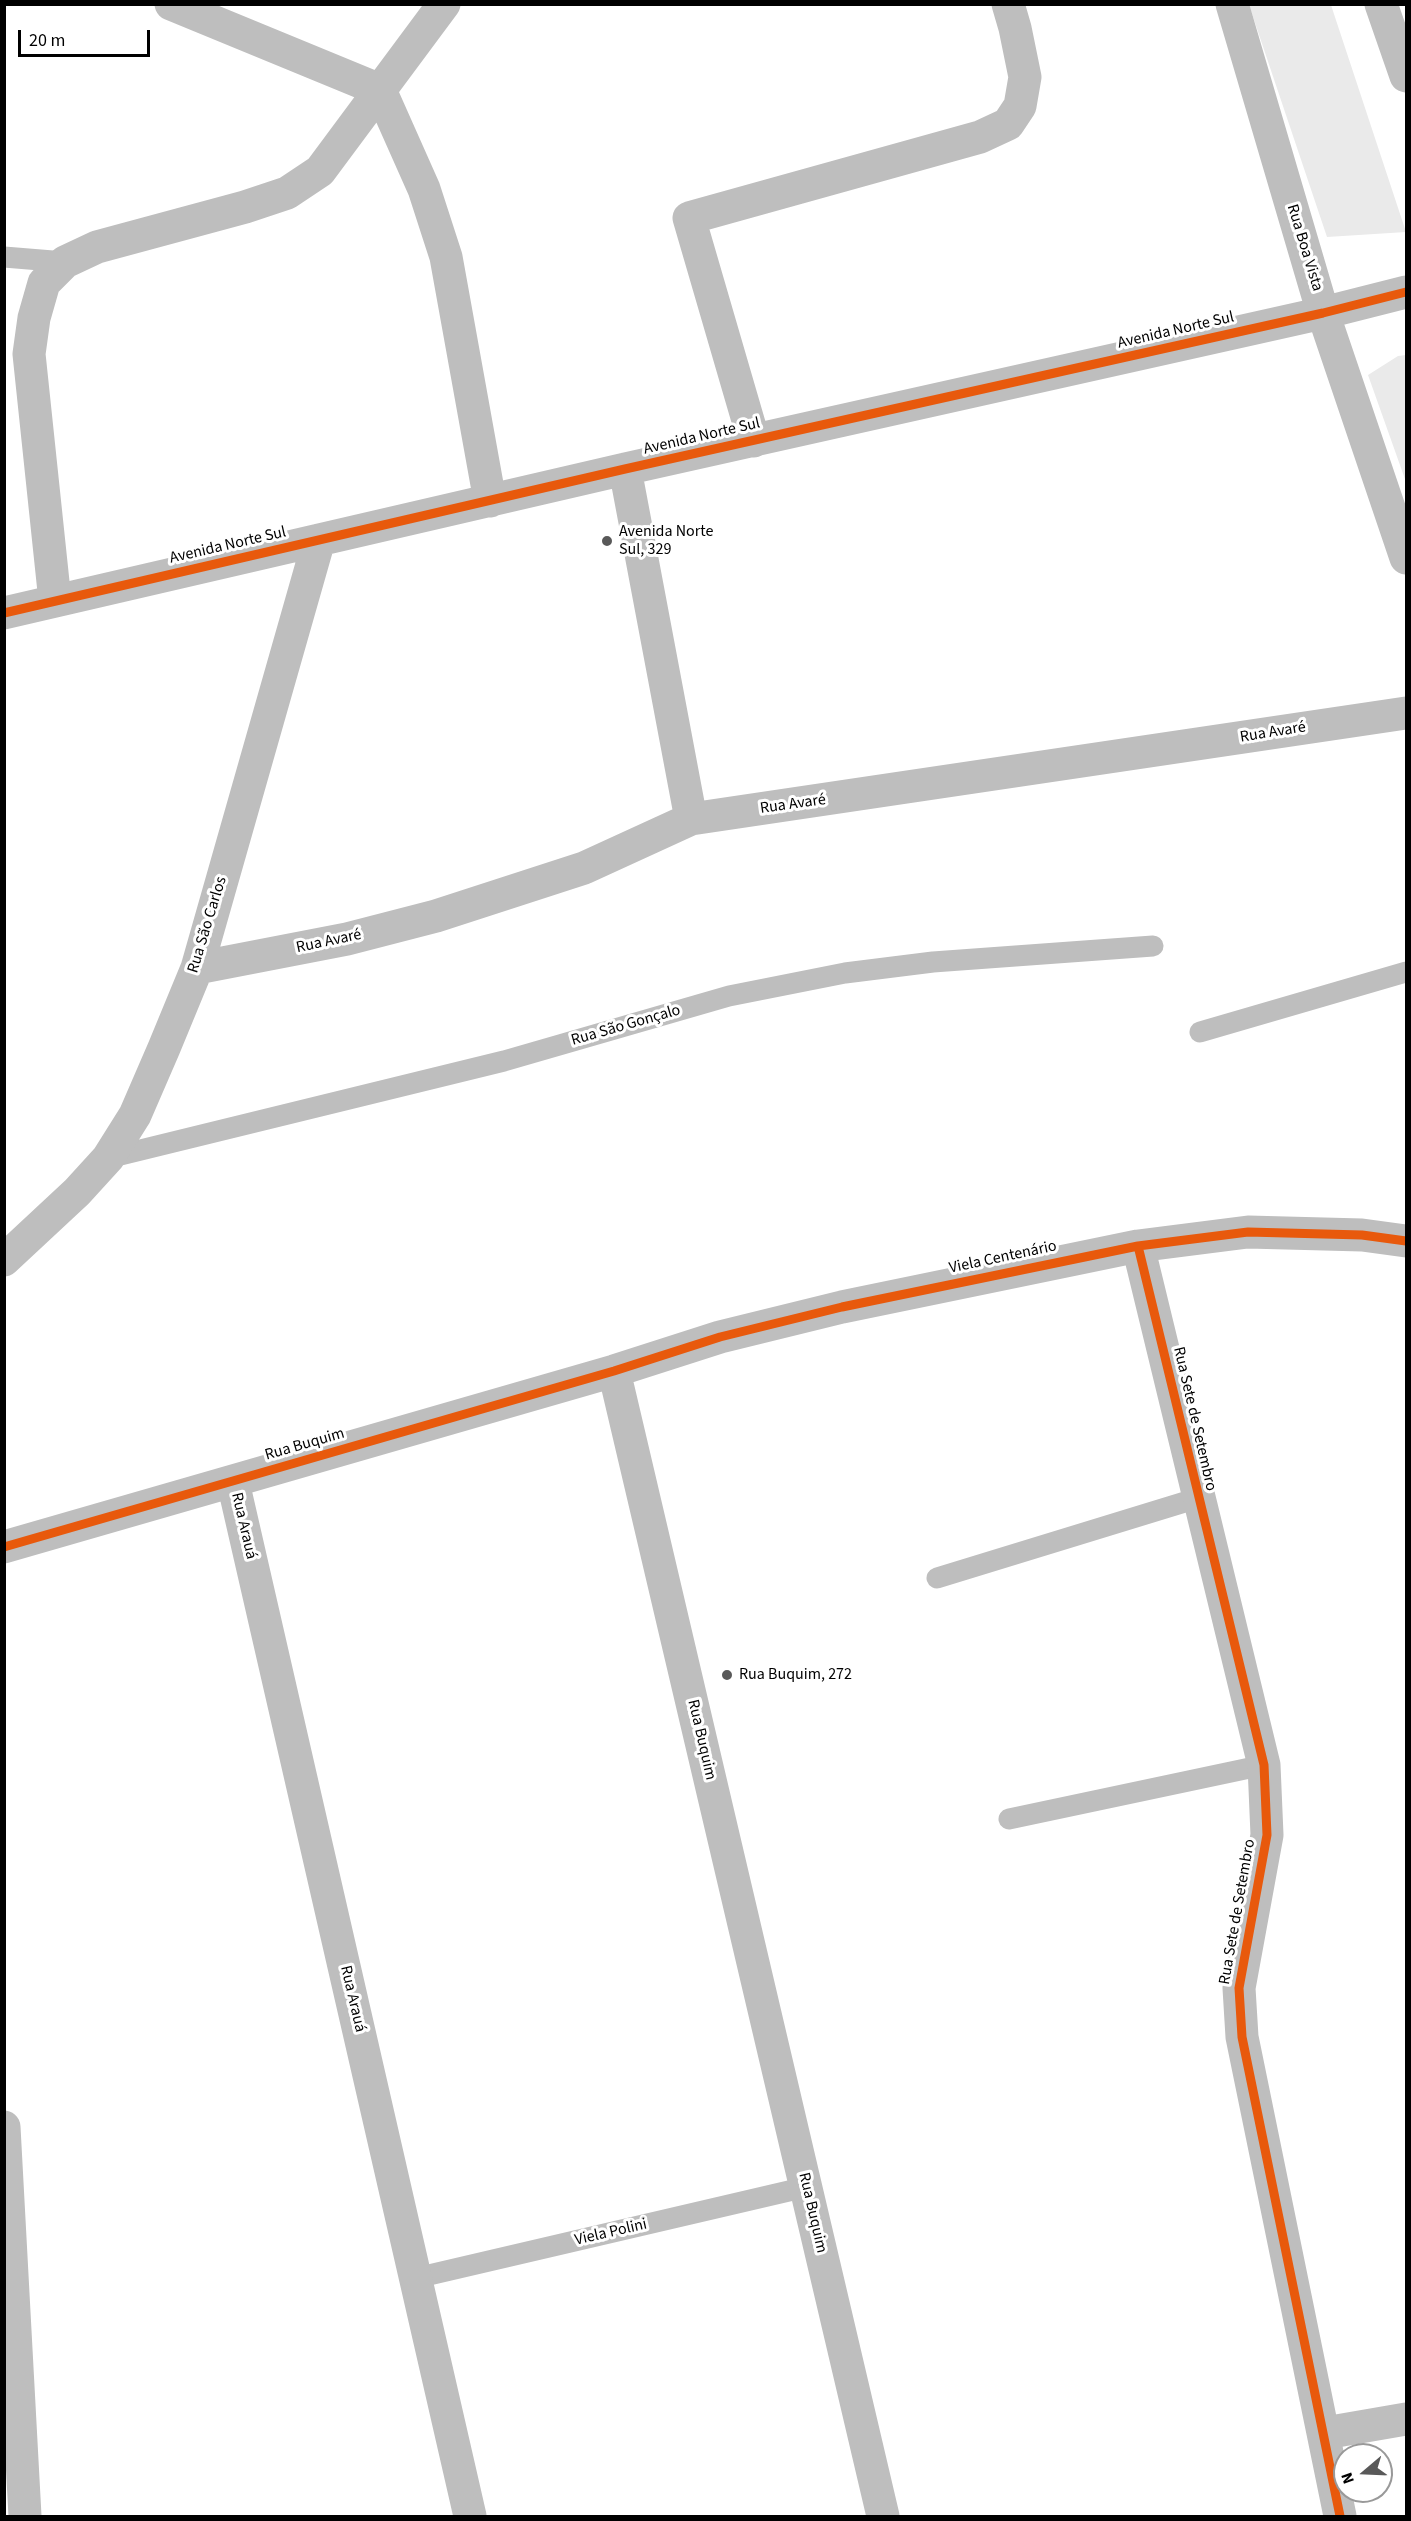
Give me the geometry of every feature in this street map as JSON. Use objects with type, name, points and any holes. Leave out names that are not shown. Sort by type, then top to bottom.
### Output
[{"type":"street","points":[[171,4],[380,90],[424,189],[446,257],[490,501]]},
{"type":"street","points":[[55,601],[29,354],[34,318],[44,283],[65,262],[97,247],[245,207],[287,193],[320,171],[444,4]]},
{"type":"street","points":[[754,441],[689,218],[980,137],[1008,124],[1020,106],[1025,77],[1008,4]]},
{"type":"street","name":"Rua Boa Vista","points":[[1232,4],[1323,313],[1407,558]]},
{"type":"street","points":[[1381,4],[1407,76]]},
{"type":"street","name":"Avenida Norte Sul","points":[[4,613],[1407,292]]},
{"type":"street","points":[[626,470],[691,819]]},
{"type":"street","name":"Rua São Carlos","points":[[4,1260],[77,1192],[108,1158],[135,1115],[197,968],[319,540]]},
{"type":"street","name":"Rua Avaré","points":[[197,968],[347,939],[436,916],[584,868],[691,819],[1407,713]]},
{"type":"street","name":"Viela Centenário","points":[[614,1371],[720,1337],[842,1307],[1138,1246],[1248,1232],[1362,1235],[1407,1240]]},
{"type":"street","name":"Rua Sete de Setembro","points":[[1138,1246],[1264,1765],[1267,1835],[1239,1988],[1242,2037],[1325,2433],[1340,2517]]},
{"type":"street","name":"Rua Buquim","points":[[4,1547],[614,1371],[883,2517]]},
{"type":"street","name":"Rua Arauá","points":[[233,1482],[470,2517]]},
{"type":"street","points":[[4,2127],[25,2517]]},
{"type":"street","points":[[1325,2433],[1407,2419]]},
{"type":"lane","points":[[4,257],[65,262]]},
{"type":"lane","name":"Rua São Gonçalo","points":[[108,1158],[504,1061],[729,996],[845,973],[933,962],[1153,946]]},
{"type":"lane","points":[[1200,1032],[1407,972]]},
{"type":"lane","points":[[937,1578],[1198,1498]]},
{"type":"lane","points":[[1009,1819],[1264,1765]]},
{"type":"lane","name":"Viela Polini","points":[[416,2278],[806,2187]]},
{"type":"shaded area","points":[[1249,5],[1331,5],[1406,232],[1327,237]]},
{"type":"shaded area","points":[[1406,355],[1406,482],[1368,375],[1398,356]]},
{"type":"cycle path","points":[[4,613],[625,469],[1323,313],[1406,292]]},
{"type":"cycle path","points":[[4,1547],[614,1371],[720,1337],[842,1307],[1138,1246],[1248,1232],[1362,1235],[1406,1241]]},
{"type":"cycle path","points":[[1138,1246],[1264,1765],[1267,1835],[1239,1988],[1242,2037],[1340,2516]]},
{"type":"place","name":"Avenida Norte Sul, 329","points":[[607,541]]},
{"type":"place","name":"Rua Buquim, 272","points":[[727,1675]]}]
